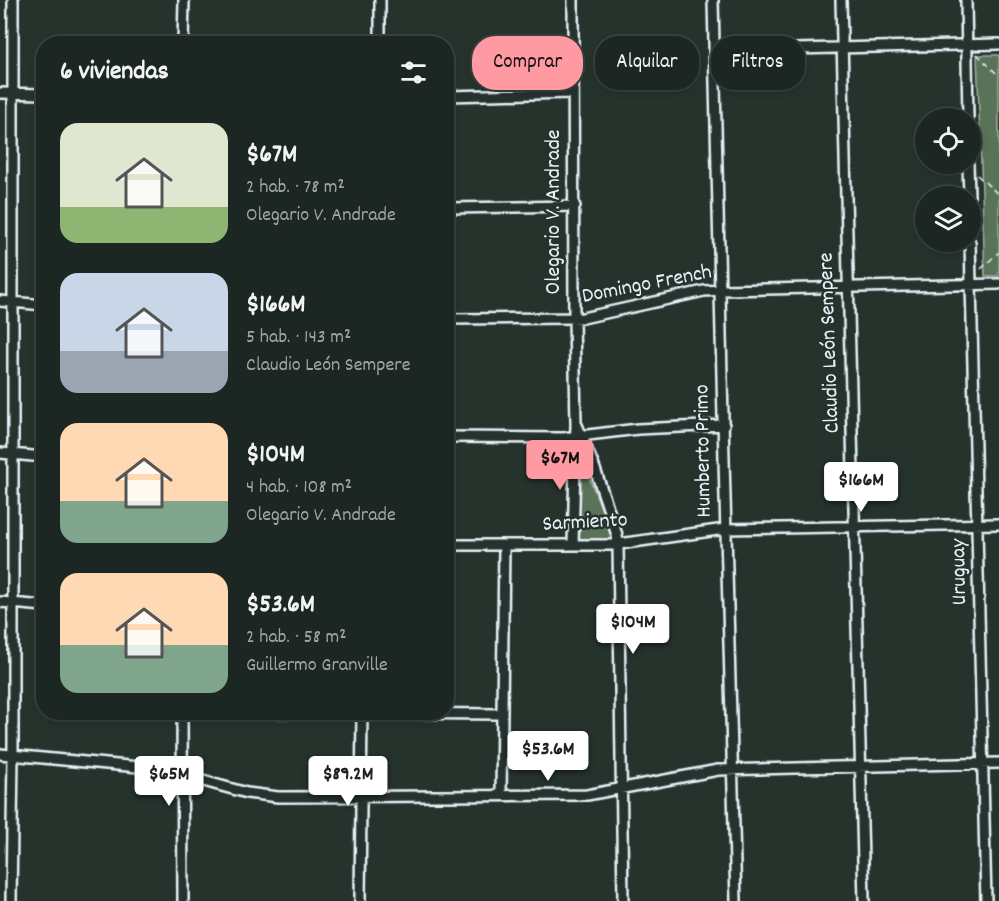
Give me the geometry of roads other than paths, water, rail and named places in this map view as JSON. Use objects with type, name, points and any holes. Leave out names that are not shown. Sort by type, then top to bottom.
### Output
[{"type":"street","points":[[11,901],[14,755],[13,0]]},
{"type":"street","points":[[183,36],[184,0]]},
{"type":"street","points":[[380,0],[380,36]]},
{"type":"street","name":"Olegario V. Andrade","points":[[573,0],[576,424],[579,436],[595,469],[618,544],[623,901]]},
{"type":"street","name":"Humberto Primo","points":[[713,0],[714,36]]},
{"type":"street","name":"Claudio León Sempere","points":[[841,0],[864,901]]},
{"type":"street","points":[[966,0],[968,108]]},
{"type":"street","points":[[805,48],[999,44]]},
{"type":"street","name":"Humberto Primo","points":[[715,90],[736,901]]},
{"type":"street","points":[[0,93],[36,94]]},
{"type":"street","points":[[454,96],[573,93]]},
{"type":"street","points":[[454,208],[575,206]]},
{"type":"street","name":"Uruguay","points":[[971,252],[979,524],[986,901]]},
{"type":"street","name":"Domingo French","points":[[454,319],[574,318],[704,291],[848,288],[972,281],[999,284]]},
{"type":"street","points":[[0,301],[36,304]]},
{"type":"street","points":[[454,437],[579,436],[638,429],[724,426]]},
{"type":"street","name":"Olegario V. Andrade","points":[[573,545],[579,436]]},
{"type":"street","points":[[0,453],[36,456]]},
{"type":"street","name":"Sarmiento","points":[[454,545],[618,544],[725,529],[999,524]]},
{"type":"street","points":[[501,795],[504,546]]},
{"type":"street","points":[[0,602],[36,605]]},
{"type":"street","points":[[454,714],[501,714]]},
{"type":"street","points":[[182,720],[183,901]]},
{"type":"street","points":[[360,901],[362,720]]},
{"type":"street","points":[[0,754],[160,769],[262,796],[362,797],[587,795],[707,772],[732,770],[999,763]]}]
